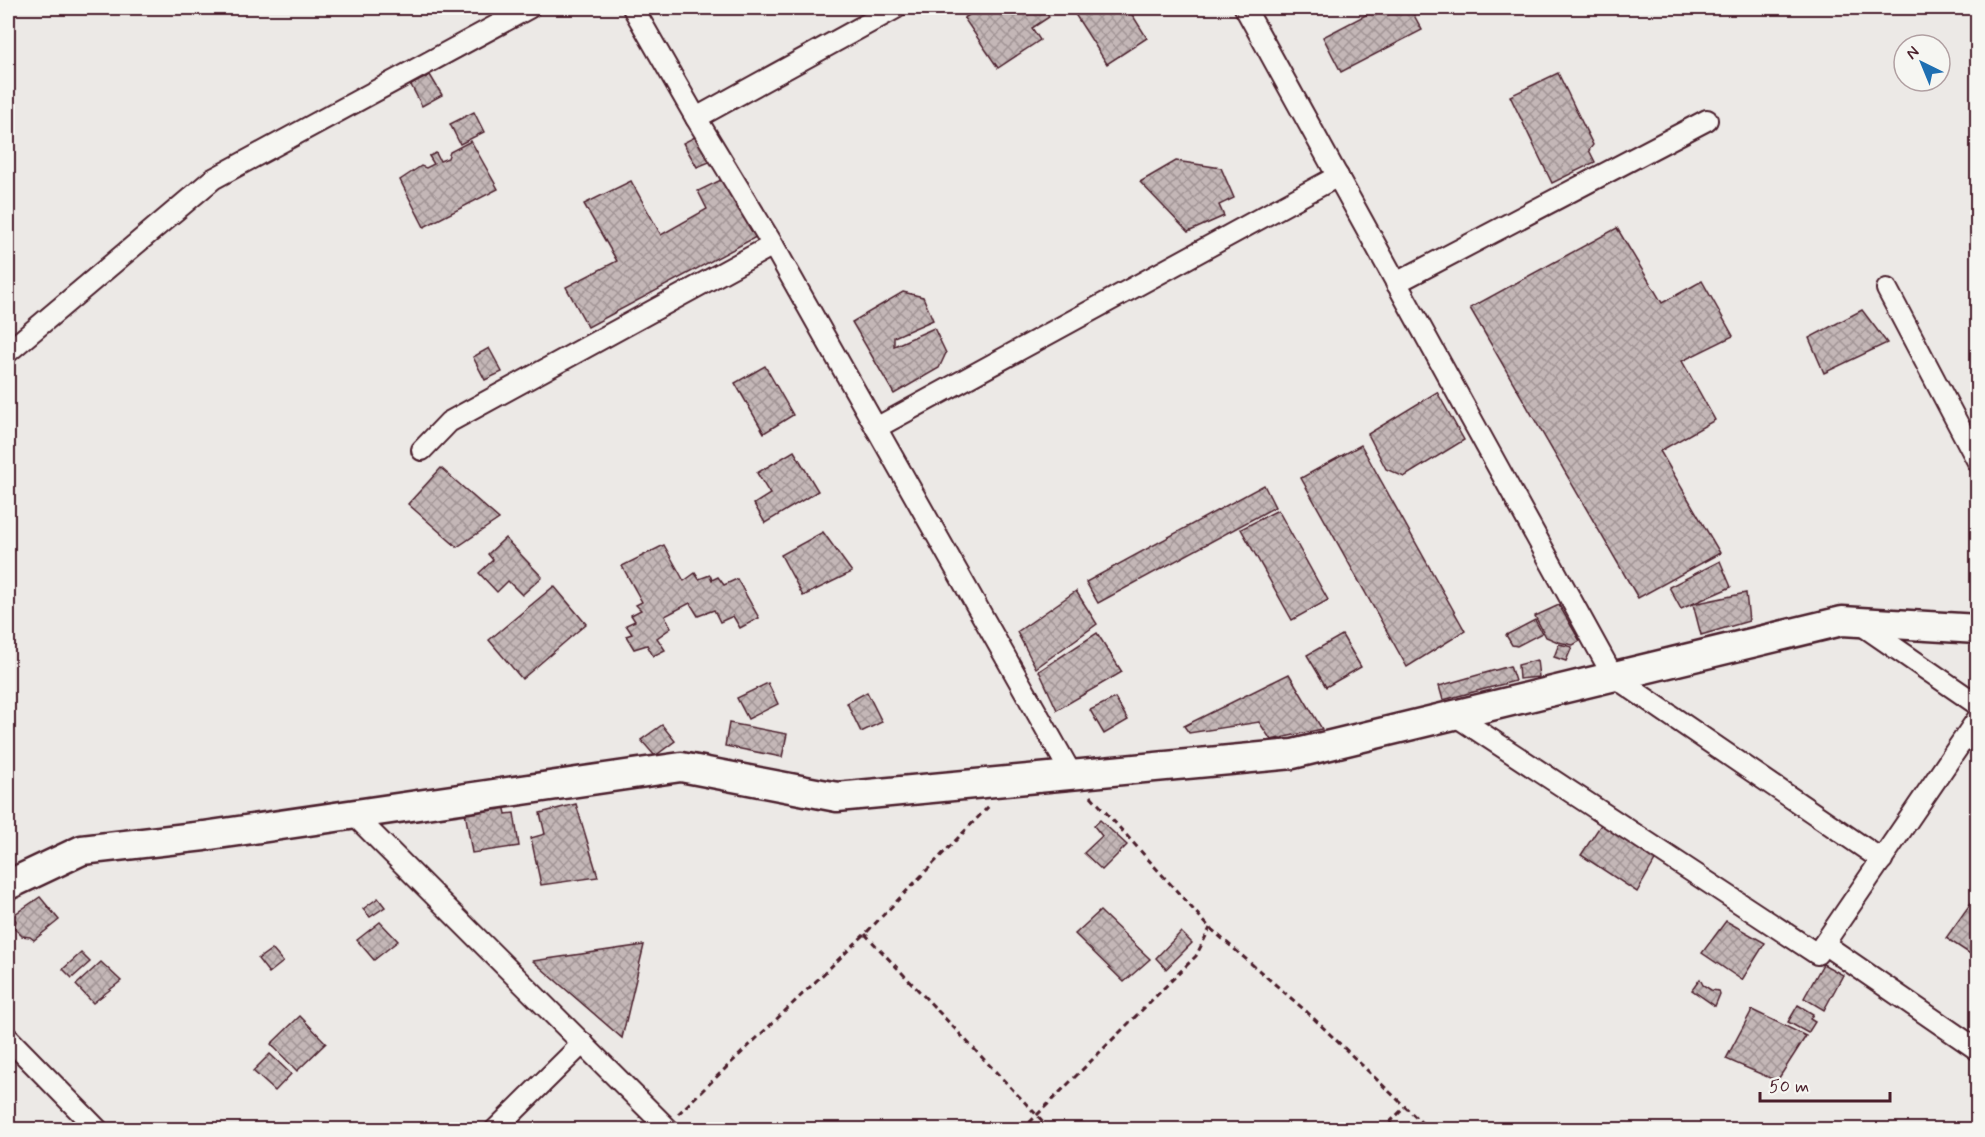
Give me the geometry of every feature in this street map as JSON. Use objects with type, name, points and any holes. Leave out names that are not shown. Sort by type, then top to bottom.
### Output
[{"type":"street","points":[[8,352],[213,179],[529,8]]},
{"type":"street","points":[[633,8],[773,245],[1072,775]]},
{"type":"street","points":[[696,118],[896,8]]},
{"type":"street","points":[[1245,8],[1613,676],[1882,860]]},
{"type":"street","points":[[1396,283],[1707,120]]},
{"type":"street","points":[[876,428],[1338,176]]},
{"type":"street","points":[[422,450],[449,422],[773,245]]},
{"type":"street","points":[[1887,289],[1977,462]]},
{"type":"street","points":[[8,885],[82,850],[204,836],[681,767],[837,797],[1293,754],[1842,621],[1977,628]]},
{"type":"street","points":[[1857,621],[1977,705]]},
{"type":"street","points":[[1454,715],[1817,954],[1977,718]]},
{"type":"street","points":[[352,814],[668,1128]]},
{"type":"street","points":[[1824,944],[1977,1050]]},
{"type":"street","points":[[8,1038],[98,1130]]},
{"type":"street","points":[[495,1130],[583,1043]]},
{"type":"path","points":[[1072,775],[1210,928],[1307,1012],[1429,1130]]},
{"type":"path","points":[[668,1128],[865,934],[1013,781]]},
{"type":"path","points":[[1022,1130],[1196,956],[1210,928]]},
{"type":"path","points":[[865,934],[1051,1130]]},
{"type":"path","points":[[1382,1130],[1406,1106]]},
{"type":"building","points":[[980,8],[1043,8],[1049,17],[1032,28],[1040,40],[998,68],[964,18]]},
{"type":"building","points":[[1071,8],[1128,8],[1147,38],[1107,64]]},
{"type":"building","points":[[1379,8],[1410,8],[1422,30],[1341,72],[1323,37]]},
{"type":"building","points":[[1558,73],[1593,145],[1589,150],[1595,162],[1552,183],[1510,96]]},
{"type":"building","points":[[430,75],[442,95],[422,106],[411,85]]},
{"type":"building","points":[[474,112],[484,132],[460,144],[450,124]]},
{"type":"building","points":[[697,136],[712,161],[697,167],[683,143]]},
{"type":"building","points":[[471,141],[498,189],[424,227],[400,180],[421,166],[426,168],[434,164],[429,156],[436,153],[440,161],[448,158],[450,152]]},
{"type":"building","points":[[1176,161],[1221,168],[1234,198],[1219,205],[1224,216],[1188,232],[1140,182]]},
{"type":"building","points":[[723,179],[756,237],[588,327],[566,287],[617,261],[584,204],[631,181],[661,235],[707,209],[698,191]]},
{"type":"building","points":[[1617,228],[1662,303],[1702,281],[1733,336],[1682,361],[1715,420],[1660,451],[1720,553],[1638,598],[1470,308]]},
{"type":"building","points":[[903,292],[923,297],[933,320],[894,337],[894,346],[934,328],[946,353],[939,368],[894,394],[852,322]]},
{"type":"building","points":[[1862,310],[1887,343],[1824,373],[1809,338]]},
{"type":"building","points":[[489,348],[502,372],[485,380],[473,357]]},
{"type":"building","points":[[765,366],[793,415],[764,433],[735,383]]},
{"type":"building","points":[[1437,392],[1464,440],[1404,477],[1386,469],[1368,434]]},
{"type":"building","points":[[1361,445],[1465,631],[1407,667],[1301,478]]},
{"type":"building","points":[[794,451],[818,491],[765,523],[754,504],[770,494],[757,473]]},
{"type":"building","points":[[441,468],[499,519],[457,547],[408,504]]},
{"type":"building","points":[[1264,485],[1275,507],[1098,603],[1086,582]]},
{"type":"building","points":[[1278,510],[1328,600],[1292,620],[1241,529]]},
{"type":"building","points":[[823,532],[852,572],[803,596],[781,555]]},
{"type":"building","points":[[505,538],[542,577],[522,595],[508,581],[497,592],[479,573],[493,560],[488,554]]},
{"type":"building","points":[[664,545],[684,581],[695,573],[699,579],[710,575],[712,580],[718,577],[724,585],[737,579],[759,618],[740,628],[733,616],[720,622],[714,610],[698,616],[690,603],[665,616],[671,628],[657,638],[665,650],[653,656],[647,645],[634,649],[626,636],[632,634],[626,625],[635,621],[631,615],[641,610],[636,605],[642,602],[622,566]]},
{"type":"building","points":[[1720,561],[1731,587],[1681,609],[1669,587]]},
{"type":"building","points":[[554,586],[586,624],[522,679],[489,640]]},
{"type":"building","points":[[1076,591],[1097,624],[1036,668],[1017,632]]},
{"type":"building","points":[[1746,593],[1749,621],[1701,635],[1693,604]]},
{"type":"building","points":[[1559,605],[1580,641],[1573,645],[1546,637],[1535,616]]},
{"type":"building","points":[[1535,620],[1542,633],[1517,646],[1512,645],[1506,635]]},
{"type":"building","points":[[1097,633],[1122,672],[1057,710],[1039,671]]},
{"type":"building","points":[[1342,635],[1361,667],[1326,687],[1307,655]]},
{"type":"building","points":[[1559,644],[1572,647],[1566,661],[1554,657]]},
{"type":"building","points":[[1537,660],[1539,677],[1519,679],[1518,665]]},
{"type":"building","points":[[1510,666],[1515,681],[1443,700],[1439,686]]},
{"type":"building","points":[[1289,674],[1322,729],[1271,740],[1259,722],[1189,733],[1184,726]]},
{"type":"building","points":[[768,683],[778,704],[748,719],[737,698]]},
{"type":"building","points":[[867,692],[882,722],[861,732],[847,703]]},
{"type":"building","points":[[1115,698],[1128,720],[1104,734],[1090,710]]},
{"type":"building","points":[[729,723],[787,734],[782,757],[725,746]]},
{"type":"building","points":[[662,725],[675,741],[655,756],[641,740]]},
{"type":"building","points":[[503,800],[506,814],[514,813],[519,846],[472,853],[464,806]]},
{"type":"building","points":[[576,804],[598,877],[541,885],[531,838],[545,834],[540,813]]},
{"type":"building","points":[[1100,820],[1127,845],[1102,870],[1084,853],[1102,836],[1094,826]]},
{"type":"building","points":[[1604,820],[1657,857],[1637,892],[1581,855]]},
{"type":"building","points":[[1978,893],[1978,959],[1946,938]]},
{"type":"building","points":[[40,897],[59,920],[34,940],[22,936],[14,928],[16,921],[12,916]]},
{"type":"building","points":[[378,898],[385,907],[370,917],[363,909]]},
{"type":"building","points":[[1100,911],[1150,959],[1124,982],[1075,934]]},
{"type":"building","points":[[1726,921],[1765,943],[1742,980],[1702,953]]},
{"type":"building","points":[[380,922],[398,941],[374,960],[357,940]]},
{"type":"building","points":[[1181,932],[1192,943],[1166,969],[1156,958]]},
{"type":"building","points":[[644,945],[622,1038],[533,961]]},
{"type":"building","points":[[272,949],[283,962],[269,973],[258,959]]},
{"type":"building","points":[[81,953],[90,962],[72,978],[63,969]]},
{"type":"building","points":[[101,962],[121,981],[93,1003],[76,985]]},
{"type":"building","points":[[1823,964],[1843,975],[1824,1010],[1804,998]]},
{"type":"building","points":[[1700,979],[1703,985],[1711,990],[1719,991],[1715,1006],[1692,990]]},
{"type":"building","points":[[1798,1005],[1813,1014],[1810,1019],[1815,1022],[1808,1033],[1788,1022]]},
{"type":"building","points":[[1752,1010],[1806,1036],[1777,1081],[1726,1059]]},
{"type":"building","points":[[300,1016],[326,1043],[297,1071],[271,1044]]},
{"type":"building","points":[[270,1054],[291,1074],[275,1091],[253,1071]]}]
